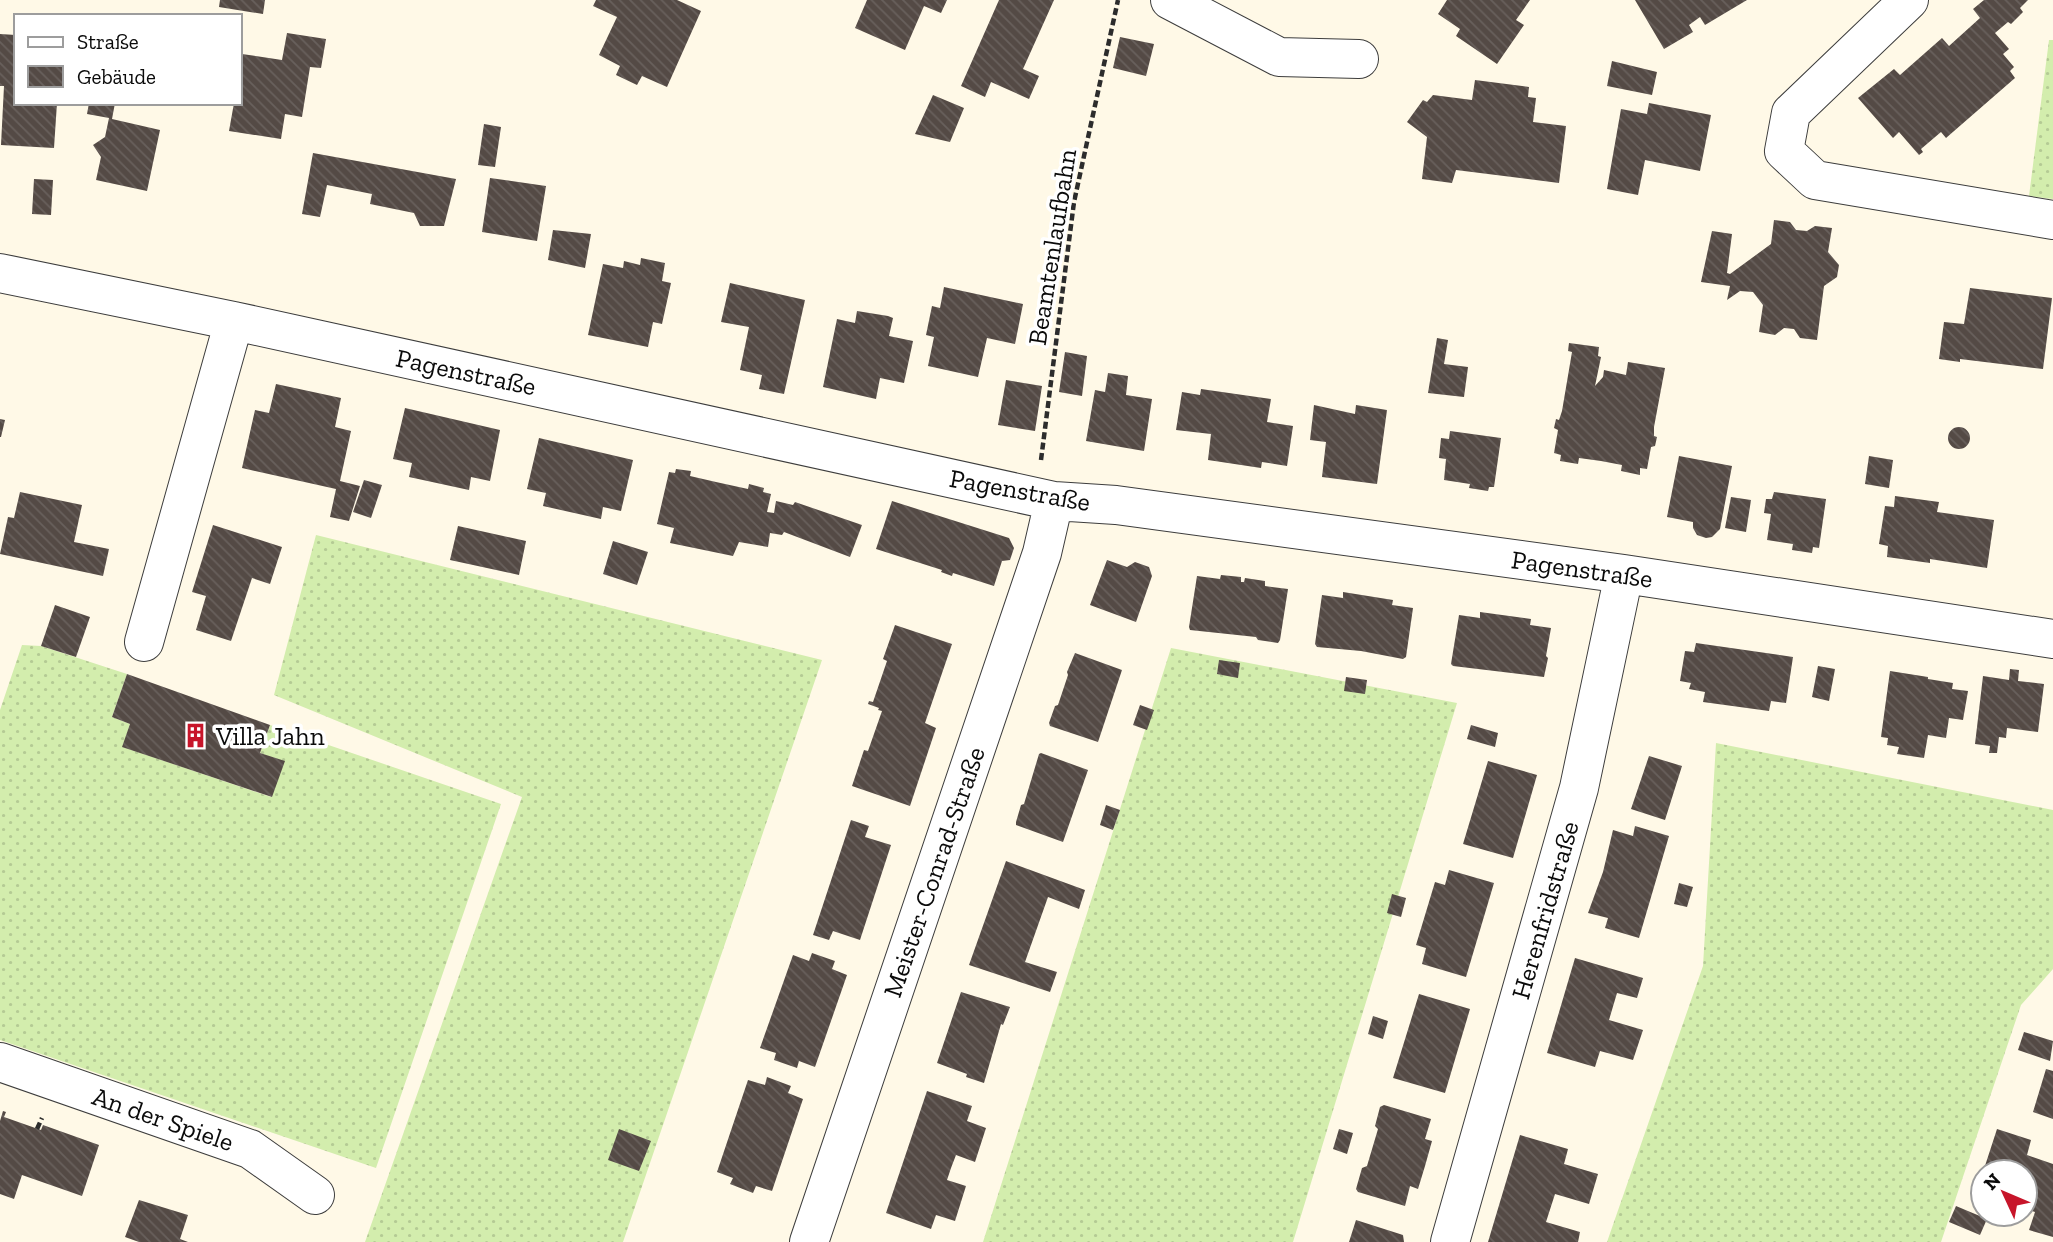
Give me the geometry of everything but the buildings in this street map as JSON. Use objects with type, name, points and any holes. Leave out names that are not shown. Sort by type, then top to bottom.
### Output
[{"type":"street","points":[[1170,0],[1279,57],[1359,59]]},
{"type":"street","points":[[1909,0],[1791,113],[1784,151],[1815,180],[2053,220]]},
{"type":"street","name":"Pagenstraße","points":[[0,273],[234,321],[1054,501],[1116,505],[1624,574],[2053,639]]},
{"type":"street","points":[[144,642],[234,321]]},
{"type":"street","name":"Meister-Conrad-Straße","points":[[809,1242],[1042,553],[1054,501]]},
{"type":"street","name":"Herenfridstraße","points":[[1450,1242],[1579,788],[1624,574]]},
{"type":"street","name":"An der Spiele","points":[[0,1062],[250,1149],[315,1195]]},
{"type":"path","name":"Beamtenlaufbahn","points":[[1054,501],[1041,461],[1074,202],[1118,0]]},
{"type":"path","points":[[37,1129],[41,1121]]},
{"type":"green space","points":[[2049,40],[2053,40],[2053,199],[2029,196]]},
{"type":"green space","points":[[316,535],[822,660],[623,1242],[365,1242],[522,797],[274,695]]},
{"type":"green space","points":[[22,645],[41,646],[127,674],[112,717],[130,724],[123,747],[271,797],[284,762],[260,753],[270,725],[501,804],[376,1168],[0,1040],[0,710]]},
{"type":"green space","points":[[1171,648],[1457,703],[1293,1242],[983,1242]]},
{"type":"green space","points":[[1716,743],[2053,810],[2053,969],[2021,1005],[1941,1242],[1607,1242],[1703,966]]},
{"type":"place","name":"Villa Jahn","points":[[196,736]]}]
